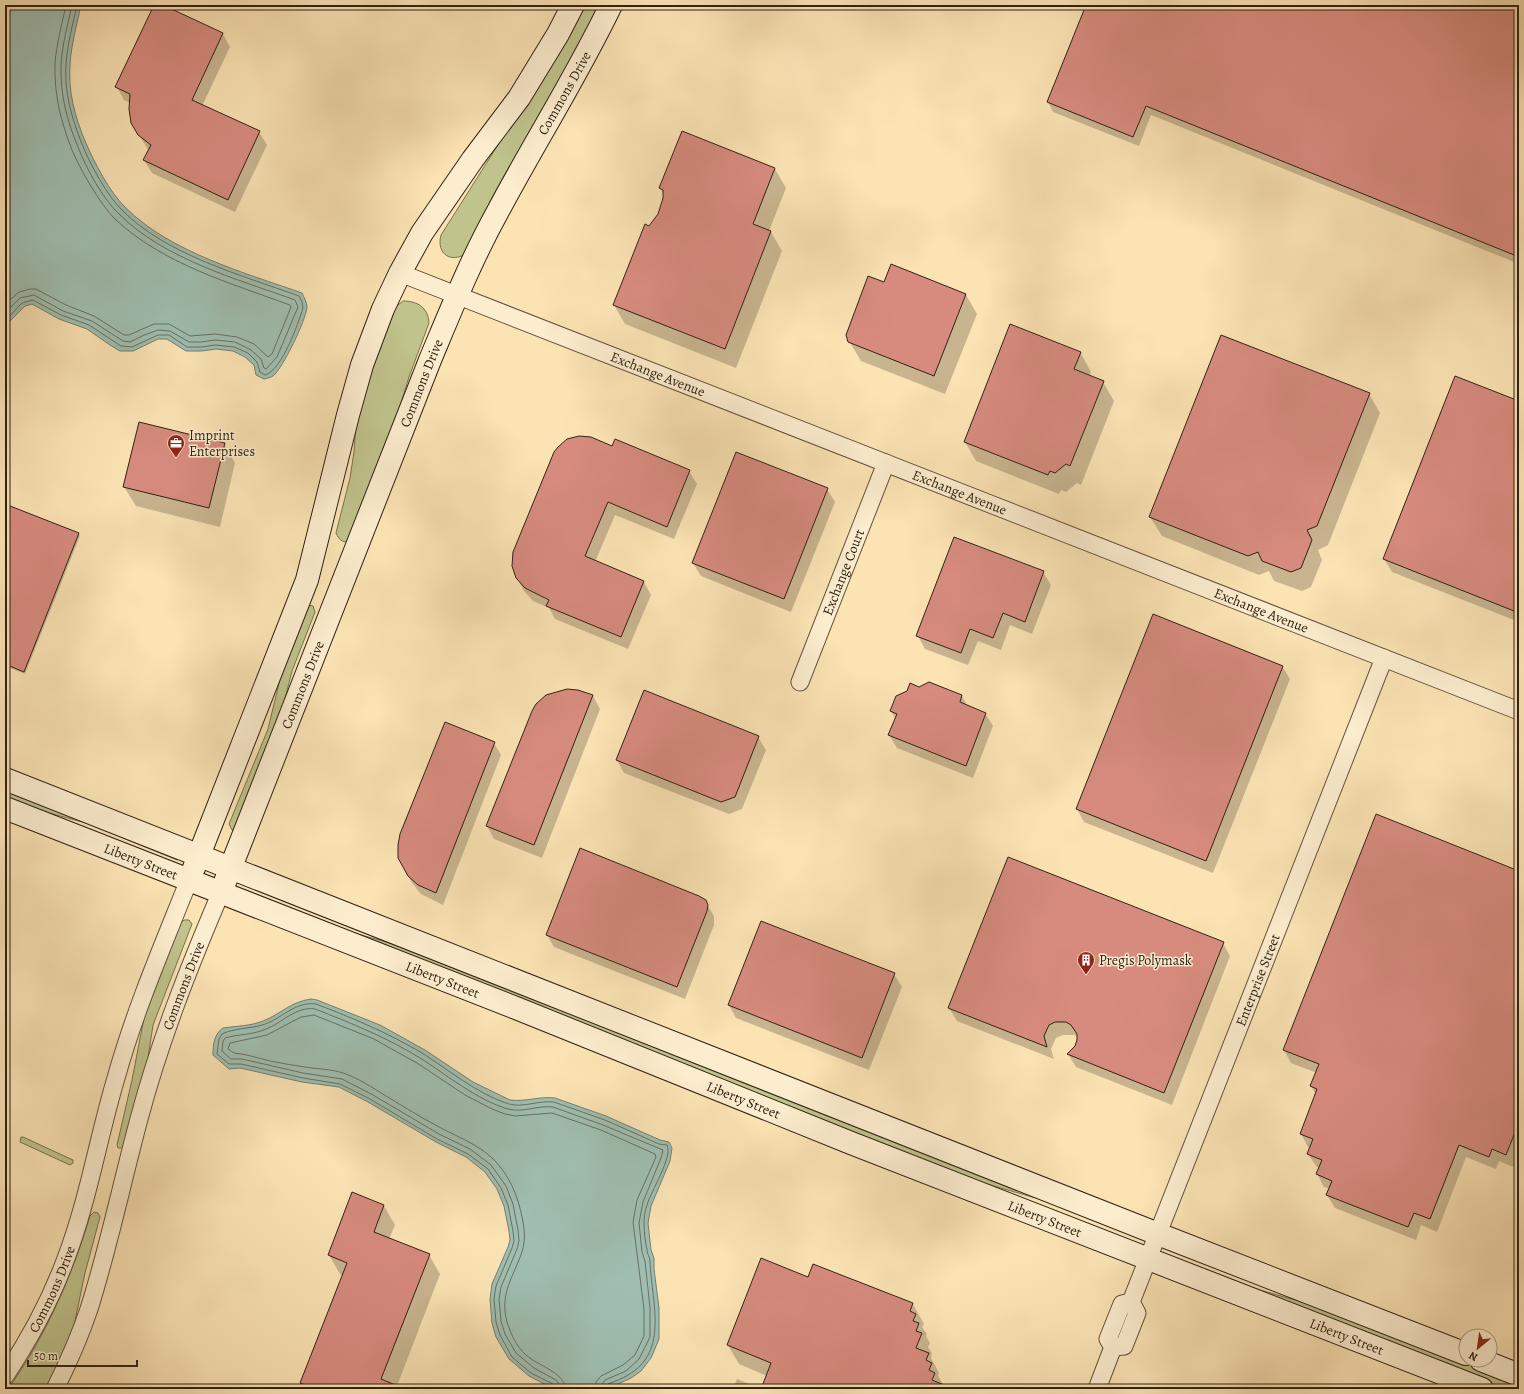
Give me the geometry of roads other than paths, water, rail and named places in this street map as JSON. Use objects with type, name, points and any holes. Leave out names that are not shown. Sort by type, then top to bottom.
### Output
[{"type":"street","name":"Commons Drive","points":[[5,1376],[49,1300],[66,1260],[131,1029],[307,580],[348,415],[362,365],[374,331],[400,273],[422,233],[448,194],[519,98],[558,34],[573,5]]},
{"type":"street","name":"Commons Drive","points":[[55,1389],[68,1363],[89,1310],[103,1262],[139,1118],[170,1018],[430,360],[475,255],[611,5]]},
{"type":"street","name":"Exchange Avenue","points":[[400,273],[1519,711]]},
{"type":"street","name":"Exchange Court","points":[[800,682],[886,463]]},
{"type":"street","name":"Enterprise Street","points":[[1097,1389],[1113,1347],[1108,1339],[1122,1304],[1131,1302],[1384,658]]},
{"type":"street","name":"Liberty Street","points":[[5,779],[1458,1351]]},
{"type":"street","name":"Liberty Street","points":[[5,808],[516,1008],[851,1143],[1482,1389]]},
{"type":"street","points":[[1498,1367],[1519,1375]]},
{"type":"water","points":[[5,5],[81,5],[71,57],[70,84],[73,104],[81,132],[93,158],[108,186],[126,208],[164,237],[186,249],[209,260],[302,293],[307,307],[303,322],[288,354],[273,376],[264,379],[256,375],[254,365],[245,357],[233,351],[216,349],[186,351],[167,339],[158,339],[133,351],[120,351],[87,329],[59,319],[32,304],[25,306],[5,326]]},
{"type":"water","points":[[311,999],[380,1025],[425,1050],[473,1082],[510,1100],[555,1098],[606,1116],[660,1140],[669,1142],[672,1148],[670,1161],[651,1206],[648,1223],[651,1250],[654,1258],[659,1308],[659,1339],[651,1358],[641,1371],[631,1378],[607,1389],[554,1389],[529,1376],[509,1359],[496,1337],[492,1323],[490,1299],[492,1284],[510,1240],[504,1206],[497,1189],[485,1172],[466,1157],[436,1142],[368,1102],[339,1087],[302,1082],[240,1068],[229,1069],[213,1055],[216,1037],[223,1028],[258,1023],[291,1005]]},
{"type":"place","name":"Imprint Enterprises","points":[[176,458]]},
{"type":"place","name":"Pregis Polymask","points":[[1086,975]]}]
